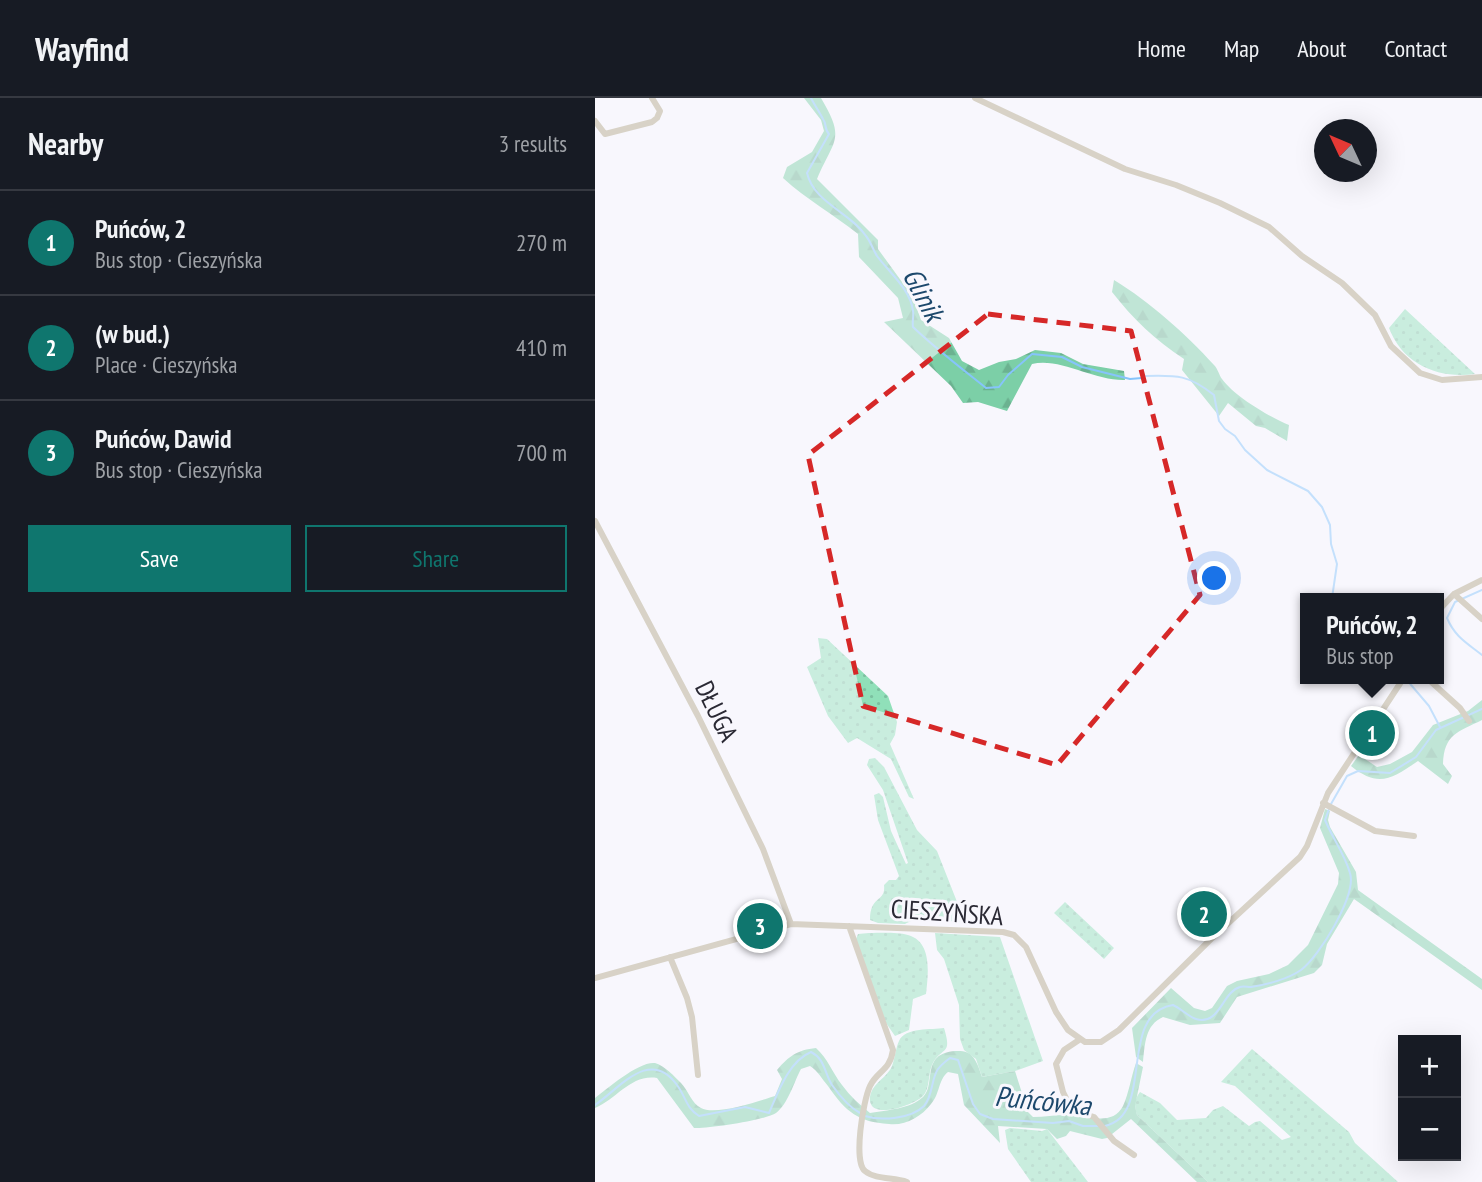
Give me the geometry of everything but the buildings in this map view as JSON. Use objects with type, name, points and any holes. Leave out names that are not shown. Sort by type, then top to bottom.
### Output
[{"type":"street","points":[[595,121],[605,134],[652,122],[660,111],[652,98]]},
{"type":"street","points":[[975,98],[1125,169],[1176,185],[1269,227],[1302,256],[1342,283],[1375,315],[1391,346],[1420,373],[1442,380],[1482,377]]},
{"type":"street","name":"DŁUGA","points":[[595,521],[698,716],[763,849],[791,924]]},
{"type":"street","points":[[1444,607],[1482,580]]},
{"type":"street","points":[[1458,597],[1482,619]]},
{"type":"street","points":[[1134,1155],[1114,1141],[1094,1117],[1075,1111],[1069,1104],[1056,1071],[1060,1055],[1079,1040],[1101,1042],[1119,1030],[1217,933],[1288,870],[1307,846],[1325,804],[1400,684]]},
{"type":"street","points":[[1433,684],[1468,718]]},
{"type":"street","points":[[1325,804],[1375,831],[1414,836]]},
{"type":"street","name":"CIESZYŃSKA","points":[[595,978],[791,924],[988,931],[1014,935],[1029,951],[1063,1026],[1079,1040]]},
{"type":"street","points":[[849,926],[893,1050],[887,1068],[870,1087],[862,1121],[860,1166],[875,1177],[907,1182]]},
{"type":"street","points":[[670,957],[691,1014],[698,1075]]},
{"type":"highlighted area","points":[[988,314],[1131,331],[1200,595],[1057,765],[863,706],[808,455]]},
{"type":"green space","points":[[804,98],[821,98],[835,132],[832,147],[817,179],[878,240],[878,249],[913,297],[921,320],[949,338],[962,361],[979,370],[1035,350],[1061,353],[1083,364],[1124,371],[1125,380],[1101,377],[1066,366],[1032,364],[1007,411],[978,402],[963,403],[951,386],[884,322],[903,318],[898,298],[859,257],[858,234],[783,178],[787,167],[812,152],[824,131],[821,120]]},
{"type":"green space","points":[[1114,280],[1180,330],[1217,368],[1222,379],[1235,393],[1289,425],[1287,441],[1265,428],[1256,426],[1228,403],[1219,416],[1182,370],[1184,359],[1145,328],[1112,292]]},
{"type":"green space","points":[[1405,309],[1475,374],[1436,371],[1424,367],[1403,352],[1389,328]]},
{"type":"green space","points":[[818,638],[827,639],[888,696],[897,722],[890,744],[914,799],[909,797],[891,759],[857,738],[848,743],[828,716],[807,667],[821,658]]},
{"type":"green space","points":[[1482,700],[1482,720],[1454,735],[1446,746],[1443,764],[1452,776],[1448,784],[1418,761],[1392,776],[1377,779],[1351,766],[1359,755],[1377,767],[1390,764],[1412,752],[1433,725],[1468,711]]},
{"type":"green space","points":[[875,758],[884,767],[917,830],[937,851],[963,917],[959,922],[924,920],[905,924],[870,920],[872,906],[883,894],[884,885],[899,876],[878,820],[874,795],[879,793],[883,797],[891,831],[906,864],[908,863],[883,790],[867,765],[869,759]]},
{"type":"green space","points":[[1325,809],[1330,811],[1330,827],[1356,872],[1358,890],[1482,979],[1482,990],[1354,899],[1327,944],[1322,965],[1314,973],[1237,997],[1220,1023],[1190,1025],[1163,1017],[1149,1030],[1143,1062],[1136,1057],[1132,1028],[1171,988],[1194,1008],[1205,1011],[1212,1008],[1227,986],[1269,974],[1288,965],[1308,945],[1338,884],[1339,873],[1320,828]]},
{"type":"green space","points":[[1065,902],[1114,948],[1104,959],[1054,913]]},
{"type":"green space","points":[[935,933],[1000,937],[1043,1061],[1015,1071],[982,1077],[976,1059],[964,1050],[960,1039],[959,1005],[944,959],[937,950]]},
{"type":"green space","points":[[858,934],[908,935],[922,944],[925,952],[928,969],[926,994],[913,999],[909,1030],[895,1036],[886,1023],[856,939]]},
{"type":"green space","points":[[944,1028],[947,1047],[932,1065],[923,1096],[892,1109],[876,1109],[871,1105],[871,1092],[890,1070],[902,1037],[913,1031]]},
{"type":"green space","points":[[816,1048],[845,1089],[870,1113],[918,1101],[927,1091],[931,1069],[938,1056],[947,1052],[964,1051],[977,1063],[982,1077],[1015,1071],[1028,1112],[1033,1117],[1112,1117],[1123,1106],[1136,1063],[1143,1067],[1135,1106],[1137,1115],[1208,1182],[1197,1182],[1131,1119],[1102,1139],[1070,1131],[1066,1136],[1057,1139],[1047,1129],[998,1126],[1000,1143],[964,1105],[958,1074],[948,1072],[927,1109],[918,1117],[901,1124],[878,1123],[854,1114],[841,1103],[810,1066],[801,1069],[787,1099],[776,1113],[749,1121],[694,1128],[657,1078],[632,1083],[595,1108],[595,1098],[615,1082],[641,1066],[655,1063],[676,1078],[701,1108],[716,1110],[748,1104],[775,1096],[782,1079],[777,1070],[794,1054]]},
{"type":"green space","points":[[1252,1049],[1349,1132],[1355,1143],[1398,1182],[1208,1182],[1137,1115],[1135,1103],[1140,1092],[1160,1103],[1177,1120],[1206,1118],[1213,1110],[1223,1106],[1249,1126],[1260,1121],[1282,1140],[1291,1137],[1235,1086],[1221,1082]]},
{"type":"green space","points":[[1010,1128],[1042,1131],[1047,1129],[1088,1182],[1031,1182],[1008,1149],[1005,1130]]},
{"type":"waterway","name":"Glinik","points":[[811,98],[829,134],[807,173],[811,183],[825,200],[851,220],[866,236],[877,256],[908,296],[913,311],[913,327],[940,351],[986,388],[999,387],[1008,375],[1032,354],[1062,357],[1082,367],[1130,379],[1142,378]]},
{"type":"waterway","name":"Glinik","points":[[1146,376],[1182,378],[1205,388],[1214,395],[1219,421],[1245,450],[1267,470],[1308,491],[1322,507],[1330,525],[1331,544],[1337,564],[1333,593]]},
{"type":"waterway","name":"Puńcówka","points":[[1482,590],[1455,602],[1447,618],[1458,635],[1482,655]]},
{"type":"waterway","name":"Glinik","points":[[1410,684],[1429,706],[1440,727]]},
{"type":"waterway","name":"Puńcówka","points":[[1331,804],[1347,776],[1358,771],[1390,773],[1416,757],[1436,730],[1482,709]]},
{"type":"waterway","name":"Puńcówka","points":[[1105,1126],[1120,1118],[1129,1104],[1145,1026],[1156,1012],[1173,1005],[1196,1019],[1210,1018],[1234,990],[1290,976],[1309,963],[1317,952],[1335,925],[1351,883],[1348,866],[1325,820],[1329,809]]},
{"type":"waterway","name":"Puńcówka","points":[[595,1105],[635,1074],[656,1070],[667,1074],[699,1116],[745,1107],[769,1113],[790,1070],[796,1062],[811,1052],[822,1062],[838,1093],[860,1113]]},
{"type":"waterway","name":"Puńcówka","points":[[865,1116],[896,1118],[912,1114],[924,1106],[938,1069],[950,1058],[958,1060],[973,1104],[980,1114],[993,1119],[1053,1123],[1069,1121],[1083,1126],[1099,1126]]},
{"type":"place","name":"Puńców, 2","points":[[1372,733]]},
{"type":"place","name":"(w bud.)","points":[[1204,914]]},
{"type":"place","name":"Puńców, Dawid","points":[[760,926]]}]
